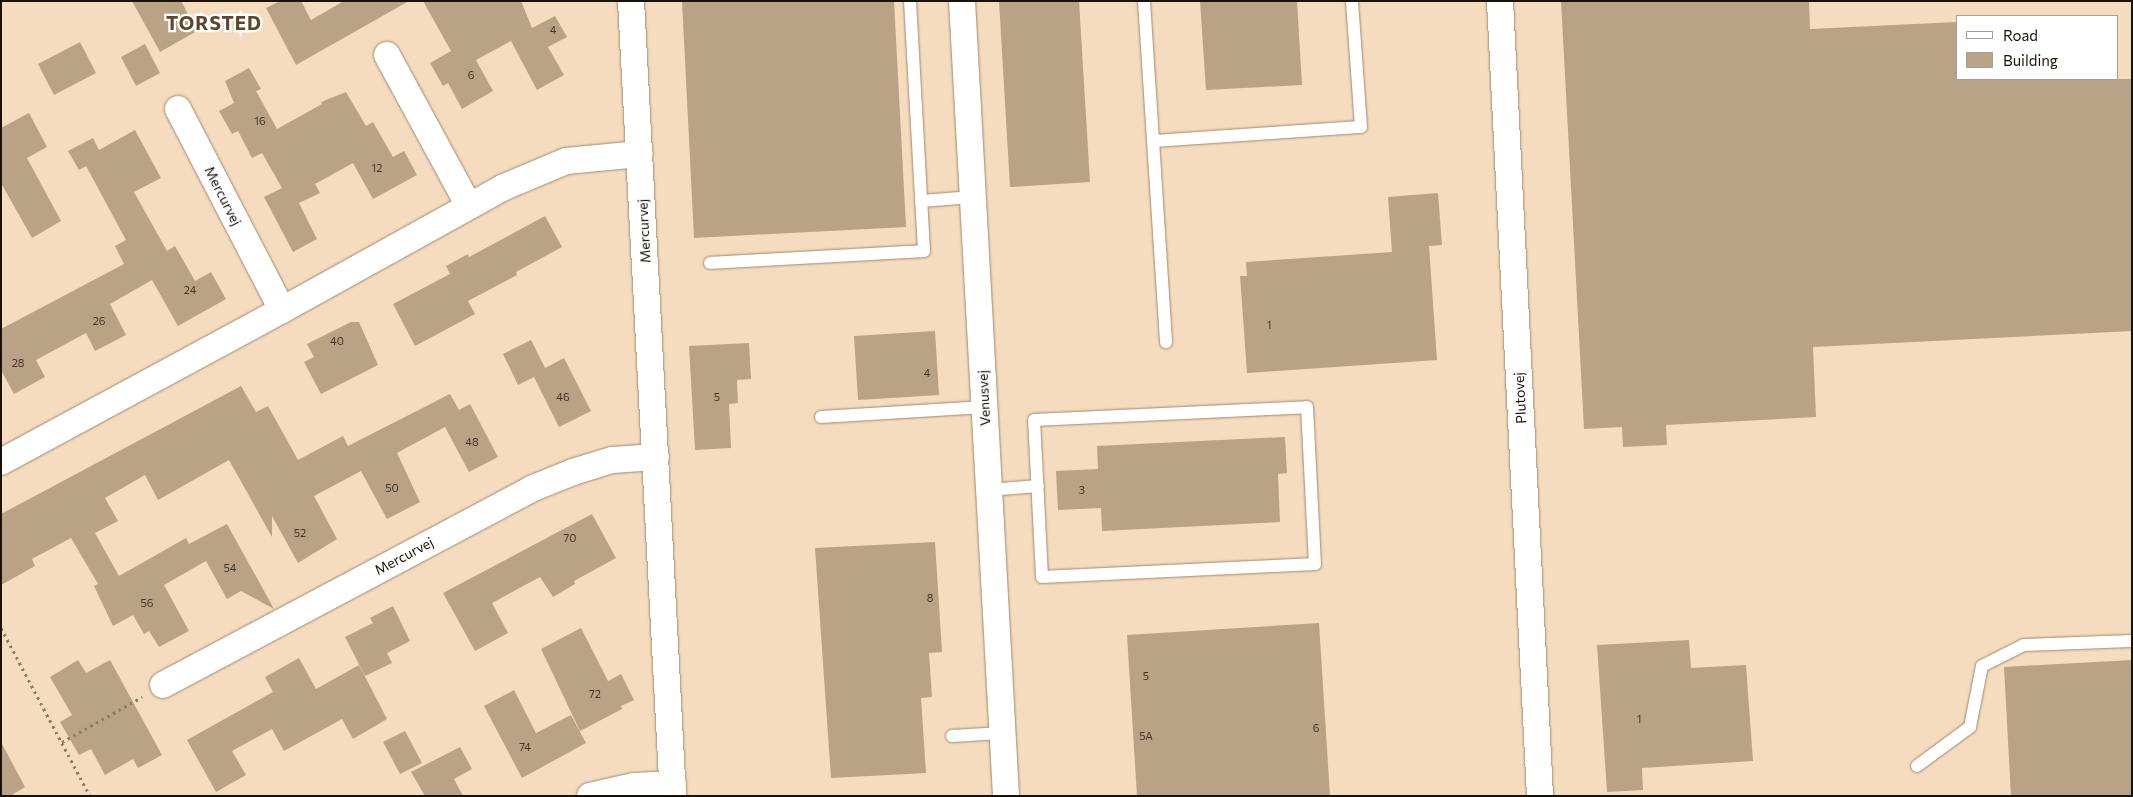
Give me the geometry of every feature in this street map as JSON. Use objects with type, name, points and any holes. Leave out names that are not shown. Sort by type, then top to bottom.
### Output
[{"type":"street","name":"Mercurvej","points":[[590,796],[634,786],[673,790],[631,1]]},
{"type":"street","name":"Venusvej","points":[[962,1],[1006,796]]},
{"type":"street","name":"Plutovej","points":[[1500,1],[1540,796]]},
{"type":"street","points":[[386,55],[469,206]]},
{"type":"street","name":"Mercurvej","points":[[178,109],[282,310]]},
{"type":"street","points":[[1,462],[502,188],[566,160],[640,154]]},
{"type":"street","name":"Mercurvej","points":[[163,684],[530,489],[573,472],[612,460],[656,457]]},
{"type":"lane","points":[[710,263],[924,251],[910,1]]},
{"type":"lane","points":[[1144,1],[1166,342]]},
{"type":"lane","points":[[1153,141],[1361,127],[1352,1]]},
{"type":"lane","points":[[921,201],[973,197]]},
{"type":"lane","points":[[820,417],[985,407]]},
{"type":"lane","points":[[1307,407],[1315,564],[1042,577],[1038,486],[1034,420],[1307,407]]},
{"type":"lane","points":[[989,490],[1038,486]]},
{"type":"lane","points":[[1918,766],[1970,726],[1982,666],[2024,645],[2132,640]]},
{"type":"lane","points":[[952,736],[1002,733]]},
{"type":"path","points":[[1,628],[90,796]]},
{"type":"path","points":[[62,742],[163,684]]},
{"type":"building","points":[[132,1],[181,1],[197,31],[160,52]]},
{"type":"building","points":[[280,1],[301,1],[311,20],[344,1],[409,1],[296,65],[266,8]]},
{"type":"building","points":[[423,1],[521,1],[532,28],[555,16],[567,37],[548,47],[564,75],[537,90],[511,41],[476,60],[493,91],[462,109],[448,83],[443,86],[430,63],[451,51]]},
{"type":"building","points":[[682,1],[894,1],[906,227],[694,238]]},
{"type":"building","points":[[999,1],[1079,1],[1090,182],[1010,187]]},
{"type":"building","points":[[1200,1],[1297,1],[1302,85],[1206,90]]},
{"type":"building","points":[[1561,1],[1809,1],[1810,29],[1956,22],[1956,80],[2132,79],[2132,331],[1813,347],[1816,417],[1666,425],[1667,445],[1623,447],[1622,427],[1584,429]]},
{"type":"building","points":[[80,42],[96,73],[54,95],[38,64]]},
{"type":"building","points":[[145,44],[160,73],[136,86],[121,57]]},
{"type":"building","points":[[249,68],[261,89],[256,91],[277,129],[322,104],[321,102],[346,92],[366,126],[373,122],[393,157],[404,151],[417,175],[373,199],[353,163],[315,184],[320,193],[299,203],[317,239],[293,252],[264,197],[282,188],[262,153],[252,158],[238,131],[232,134],[219,111],[234,103],[225,81]]},
{"type":"building","points":[[29,113],[47,147],[27,158],[61,221],[32,238],[1,183],[1,128]]},
{"type":"building","points":[[135,130],[161,178],[134,192],[167,251],[175,246],[195,281],[211,272],[226,299],[178,326],[152,280],[110,304],[126,335],[95,351],[86,333],[36,360],[45,377],[14,394],[1,370],[1,329],[124,264],[115,246],[126,240],[86,166],[79,170],[68,151],[93,138],[99,150]]},
{"type":"building","points":[[1438,193],[1442,245],[1429,246],[1437,360],[1247,373],[1240,276],[1247,276],[1246,262],[1392,252],[1388,197]]},
{"type":"building","points":[[545,216],[562,247],[516,272],[517,275],[468,301],[475,314],[415,346],[393,304],[450,274],[446,266],[468,254],[469,257]]},
{"type":"building","points":[[351,322],[359,322],[378,365],[321,394],[304,362],[314,357],[307,344]]},
{"type":"building","points":[[935,331],[939,395],[858,400],[854,336]]},
{"type":"building","points":[[531,340],[545,368],[564,358],[591,411],[559,427],[534,377],[518,385],[503,354]]},
{"type":"building","points":[[749,343],[751,379],[737,380],[738,403],[729,404],[731,448],[695,450],[689,346]]},
{"type":"building","points":[[241,386],[256,412],[268,406],[298,460],[343,436],[348,446],[450,394],[459,410],[470,404],[498,457],[469,472],[445,427],[397,453],[420,502],[387,519],[361,471],[314,496],[337,539],[298,563],[272,516],[272,537],[229,460],[158,500],[145,475],[105,498],[118,521],[95,533],[119,576],[186,538],[189,544],[227,524],[274,609],[241,591],[227,599],[206,561],[164,585],[189,631],[159,647],[149,631],[144,634],[133,615],[113,626],[94,586],[98,584],[71,538],[32,559],[35,566],[1,585],[1,514]]},
{"type":"building","points":[[1285,437],[1287,473],[1278,474],[1280,522],[1102,531],[1101,508],[1058,510],[1056,471],[1098,469],[1097,446]]},
{"type":"building","points":[[592,514],[616,558],[574,581],[575,584],[553,597],[540,577],[492,603],[508,633],[475,651],[443,593]]},
{"type":"building","points":[[935,542],[942,652],[929,653],[932,697],[921,698],[926,773],[831,778],[815,548]]},
{"type":"building","points":[[393,606],[410,641],[387,653],[392,663],[365,676],[345,637],[373,623],[370,618]]},
{"type":"building","points":[[1319,623],[1330,796],[1137,796],[1127,635]]},
{"type":"building","points":[[581,628],[608,681],[621,674],[634,700],[621,706],[622,709],[580,731],[541,649]]},
{"type":"building","points":[[1689,640],[1691,668],[1746,665],[1753,761],[1642,768],[1643,790],[1607,792],[1597,645]]},
{"type":"building","points":[[299,658],[316,689],[359,665],[387,719],[353,739],[342,719],[284,751],[272,729],[232,751],[246,775],[216,792],[187,740],[273,692],[265,677]]},
{"type":"building","points":[[78,660],[86,673],[110,660],[162,755],[138,768],[133,759],[105,775],[91,749],[79,755],[60,722],[72,715],[50,677]]},
{"type":"building","points":[[2132,660],[2132,796],[2011,796],[2004,667]]},
{"type":"building","points":[[514,690],[536,733],[571,715],[586,743],[522,778],[484,706]]},
{"type":"building","points":[[405,731],[422,763],[400,774],[383,742]]},
{"type":"building","points":[[1,742],[25,787],[10,796],[1,796]]},
{"type":"building","points":[[460,747],[472,769],[454,779],[463,796],[425,796],[411,772]]},
{"type":"district","name":"TORSTED","points":[[214,23]]}]
